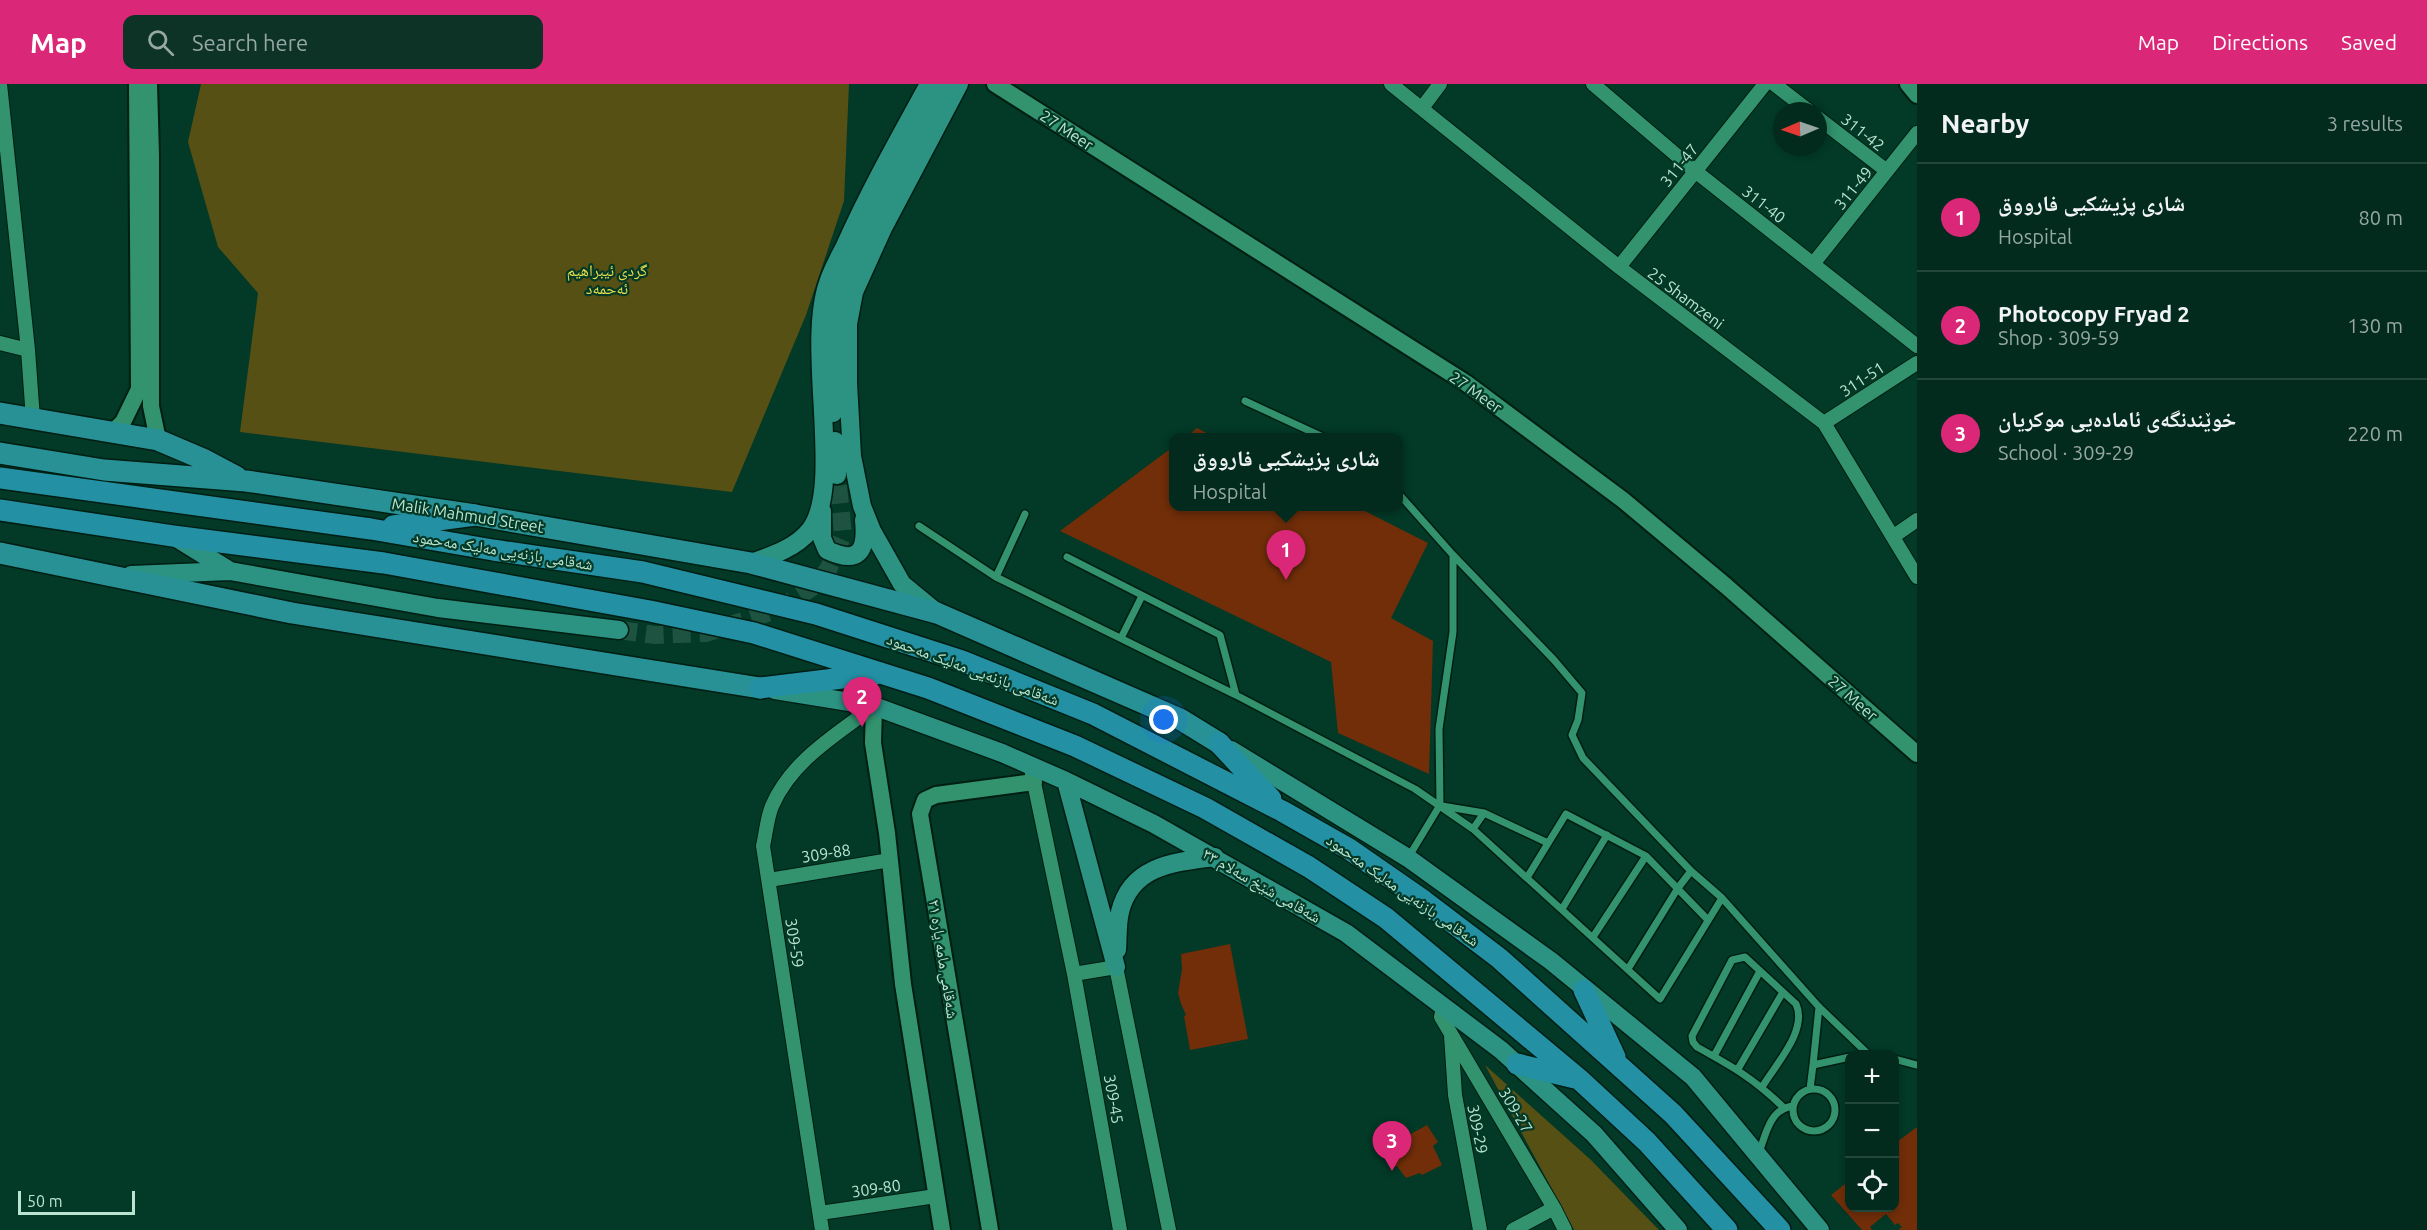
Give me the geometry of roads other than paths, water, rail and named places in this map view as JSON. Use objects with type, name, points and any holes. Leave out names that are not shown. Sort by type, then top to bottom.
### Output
[{"type":"highway","name":"شەقامی بازنەیی مەلیک مەحمود","points":[[0,478],[371,529],[644,572],[816,614],[962,661],[1093,714],[1282,811],[1349,849],[1424,901],[1499,958],[1673,1114],[1780,1230]]},
{"type":"highway","name":"شەقامی بازنەیی مەلیک مەحمود","points":[[0,510],[120,526],[173,536],[384,563],[650,611],[754,633],[928,688],[1075,746],[1205,808],[1309,867],[1386,918],[1579,1079],[1647,1142],[1727,1230]]},
{"type":"highway","points":[[371,529],[475,515]]},
{"type":"highway","points":[[760,687],[883,674]]},
{"type":"highway","points":[[1219,743],[1282,811]]},
{"type":"highway","points":[[1584,990],[1620,1066]]},
{"type":"highway","points":[[1517,1064],[1579,1079]]},
{"type":"main road","points":[[930,84],[858,215],[827,284],[820,321],[819,355],[824,465],[821,504],[822,538],[827,550],[840,556],[852,555],[862,550],[865,543],[862,506],[852,456],[848,383],[848,324],[854,292],[883,228],[959,84]]},
{"type":"main road","points":[[837,475],[832,401],[840,292],[874,213],[943,84]]},
{"type":"main road","points":[[0,413],[158,440],[246,481]]},
{"type":"main road","name":"Malik Mahmud Street","points":[[0,453],[104,470],[246,481],[475,515],[751,563],[937,613],[1180,720],[1219,743]]},
{"type":"main road","points":[[751,563],[775,555],[810,531],[821,504]]},
{"type":"main road","points":[[862,506],[872,531],[902,584],[937,613]]},
{"type":"main road","points":[[173,536],[230,571]]},
{"type":"main road","points":[[0,554],[292,613],[760,687]]},
{"type":"main road","points":[[105,576],[230,571],[438,608],[619,630]]},
{"type":"main road","name":"شەقامی شێخ سەلام ٣٣","points":[[760,687],[874,706],[1033,774],[1066,781],[1215,857],[1346,933],[1517,1064],[1594,1134],[1678,1230]]},
{"type":"main road","points":[[1219,743],[1408,858],[1551,961],[1693,1077],[1820,1230]]},
{"type":"main road","points":[[1066,781],[1116,967]]},
{"type":"main road","points":[[1116,967],[1119,913],[1127,894],[1135,884],[1159,867],[1215,857]]},
{"type":"street","points":[[0,84],[33,419]]},
{"type":"street","points":[[112,433],[123,422],[139,389],[137,84]]},
{"type":"street","points":[[148,84],[151,166],[151,406],[158,440]]},
{"type":"street","name":"27 Meer","points":[[995,84],[1466,383],[1623,500],[1726,586],[1917,754]]},
{"type":"street","name":"25 Shamzeni","points":[[1391,84],[1619,267],[1824,423],[1917,577]]},
{"type":"street","points":[[1422,108],[1440,84]]},
{"type":"street","name":"311-40","points":[[1593,84],[1695,171],[1917,346]]},
{"type":"street","name":"311-47","points":[[1619,267],[1765,84]]},
{"type":"street","points":[[1774,84],[1797,102]]},
{"type":"street","points":[[1908,84],[1917,95]]},
{"type":"street","name":"311-42","points":[[1827,125],[1887,171]]},
{"type":"street","name":"311-49","points":[[1813,264],[1917,133]]},
{"type":"street","points":[[0,343],[28,350]]},
{"type":"street","name":"311-51","points":[[1824,423],[1917,363]]},
{"type":"street","points":[[1894,536],[1917,520]]},
{"type":"street","points":[[874,706],[874,752],[890,860],[903,984],[942,1230]]},
{"type":"street","name":"309-59","points":[[822,1230],[763,846],[771,807],[791,774],[812,752],[874,706]]},
{"type":"street","name":"309-45","points":[[1033,774],[1074,974],[1120,1230]]},
{"type":"street","name":"شەقامی مامە یارە ٢١","points":[[990,1230],[920,814],[925,800],[936,795],[1033,774]]},
{"type":"street","name":"309-88","points":[[769,879],[890,860]]},
{"type":"street","points":[[1074,974],[1116,967],[1169,1230]]},
{"type":"street","name":"309-27","points":[[1443,1007],[1441,1017],[1565,1230]]},
{"type":"street","name":"309-29","points":[[1450,1032],[1455,1095],[1480,1230]]},
{"type":"street","name":"309-80","points":[[820,1213],[936,1196]]},
{"type":"street","points":[[1513,1230],[1554,1208]]},
{"type":"lane","points":[[1245,401],[1314,433]]},
{"type":"lane","points":[[1403,499],[1582,693],[1578,720],[1572,735],[1578,751],[1691,871],[1722,898],[1861,1050]]},
{"type":"lane","points":[[996,577],[1025,514]]},
{"type":"lane","points":[[919,526],[996,577],[1236,695],[1415,789],[1473,829],[1528,876],[1660,999],[1722,898]]},
{"type":"lane","points":[[1408,858],[1440,805],[1439,729],[1453,632],[1453,555]]},
{"type":"lane","points":[[1067,557],[1220,635],[1236,695]]},
{"type":"lane","points":[[1121,638],[1142,596]]},
{"type":"lane","points":[[1440,805],[1484,813],[1548,843]]},
{"type":"lane","points":[[1473,829],[1484,813]]},
{"type":"lane","points":[[1528,876],[1566,814],[1646,856],[1707,920]]},
{"type":"lane","points":[[1562,909],[1607,835]]},
{"type":"lane","points":[[1593,937],[1646,856]]},
{"type":"lane","points":[[1628,969],[1691,871]]},
{"type":"lane","points":[[1762,1086],[1797,1031],[1800,1014],[1796,1004],[1745,957],[1738,957],[1732,960],[1692,1035],[1693,1042],[1697,1047],[1738,1069],[1762,1086],[1783,1107]]},
{"type":"lane","points":[[1714,1056],[1760,971]]},
{"type":"lane","points":[[1738,1069],[1783,992]]},
{"type":"lane","points":[[1810,1089],[1819,1006]]},
{"type":"lane","points":[[1813,1065],[1845,1058]]},
{"type":"lane","points":[[1899,1060],[1917,1065]]},
{"type":"lane","points":[[1810,1089],[1821,1089],[1832,1098],[1835,1112],[1829,1125],[1818,1131],[1804,1129],[1795,1119],[1793,1106],[1800,1094],[1810,1089]]},
{"type":"lane","points":[[1759,1155],[1774,1116],[1783,1107],[1793,1106]]},
{"type":"tunnel","points":[[619,630],[655,635],[706,633],[777,610],[811,588],[828,570],[843,535],[837,475]]},
{"type":"place","name":"شاری پزیشکیی فارووق","points":[[1286,580]]},
{"type":"place","name":"Photocopy Fryad 2","points":[[862,727]]},
{"type":"place","name":"خوێندنگەی ئامادەیی موکریان","points":[[1392,1171]]},
{"type":"park label","name":"گردی ئیبراھیم ئەحمەد","points":[[607,279]]}]
